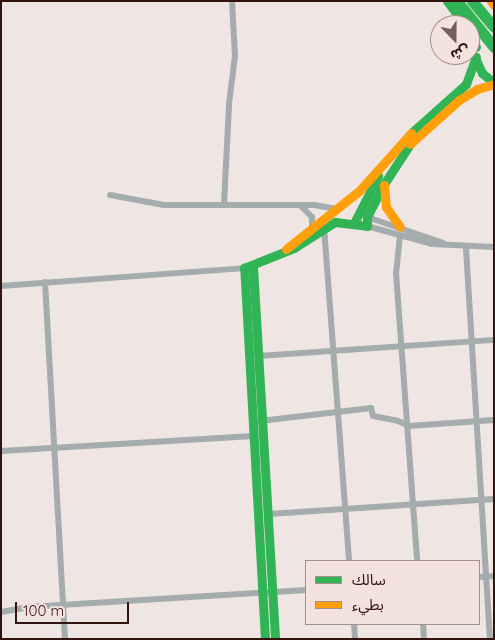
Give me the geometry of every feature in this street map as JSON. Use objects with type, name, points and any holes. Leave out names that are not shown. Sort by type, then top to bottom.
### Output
[{"type":"main road","points":[[446,1],[457,15]]},
{"type":"main road","points":[[456,1],[494,47]]},
{"type":"main road","points":[[472,1],[494,26],[482,33],[480,39]]},
{"type":"main road","points":[[491,1],[494,5]]},
{"type":"main road","points":[[283,252],[337,209],[384,165],[415,129],[466,84],[474,65]]},
{"type":"main road","points":[[361,220],[409,145],[430,124],[467,94],[494,83],[482,73],[480,65]]},
{"type":"main road","points":[[361,220],[384,165]]},
{"type":"main road","points":[[384,184],[386,207],[400,232]]},
{"type":"main road","points":[[337,209],[361,220]]},
{"type":"main road","points":[[248,268],[283,252],[324,227],[338,222],[361,220]]},
{"type":"main road","points":[[248,268],[258,356],[259,421],[254,436],[268,593],[275,639]]},
{"type":"main road","points":[[248,268],[259,421],[269,514],[268,593],[265,639]]},
{"type":"street","points":[[224,204],[229,104],[235,56],[232,1]]},
{"type":"street","points":[[110,195],[164,205],[224,204],[337,209]]},
{"type":"street","points":[[301,206],[312,217],[312,228]]},
{"type":"street","points":[[361,220],[444,244],[466,248],[494,247]]},
{"type":"street","points":[[324,227],[349,560]]},
{"type":"street","points":[[400,232],[396,260],[417,560]]},
{"type":"street","points":[[466,248],[482,500],[490,576],[490,639]]},
{"type":"street","points":[[1,286],[248,268]]},
{"type":"street","points":[[45,282],[65,639]]},
{"type":"street","points":[[258,356],[494,340]]},
{"type":"street","points":[[259,421],[372,408],[373,416],[398,420],[409,426],[494,420]]},
{"type":"street","points":[[1,452],[254,436]]},
{"type":"street","points":[[269,514],[494,499]]},
{"type":"street","points":[[1,612],[64,605],[305,590]]},
{"type":"street","points":[[354,625],[355,639]]},
{"type":"street","points":[[423,625],[424,639]]},
{"type":"traffic: fast","points":[[447,1],[458,15]]},
{"type":"traffic: fast","points":[[457,1],[494,47]]},
{"type":"traffic: fast","points":[[472,1],[494,27]]},
{"type":"traffic: fast","points":[[411,133],[466,84],[473,65]]},
{"type":"traffic: fast","points":[[478,65],[482,73],[494,83]]},
{"type":"traffic: fast","points":[[265,639],[244,268],[294,248],[335,222],[367,226],[367,217],[384,184],[410,144]]},
{"type":"traffic: fast","points":[[354,223],[378,176]]},
{"type":"traffic: fast","points":[[253,267],[275,639]]},
{"type":"traffic: slow","points":[[491,1],[494,5]]},
{"type":"traffic: slow","points":[[410,144],[459,100],[477,89],[494,84]]},
{"type":"traffic: slow","points":[[286,249],[359,191],[411,133]]},
{"type":"traffic: slow","points":[[384,185],[386,207],[400,227]]}]
